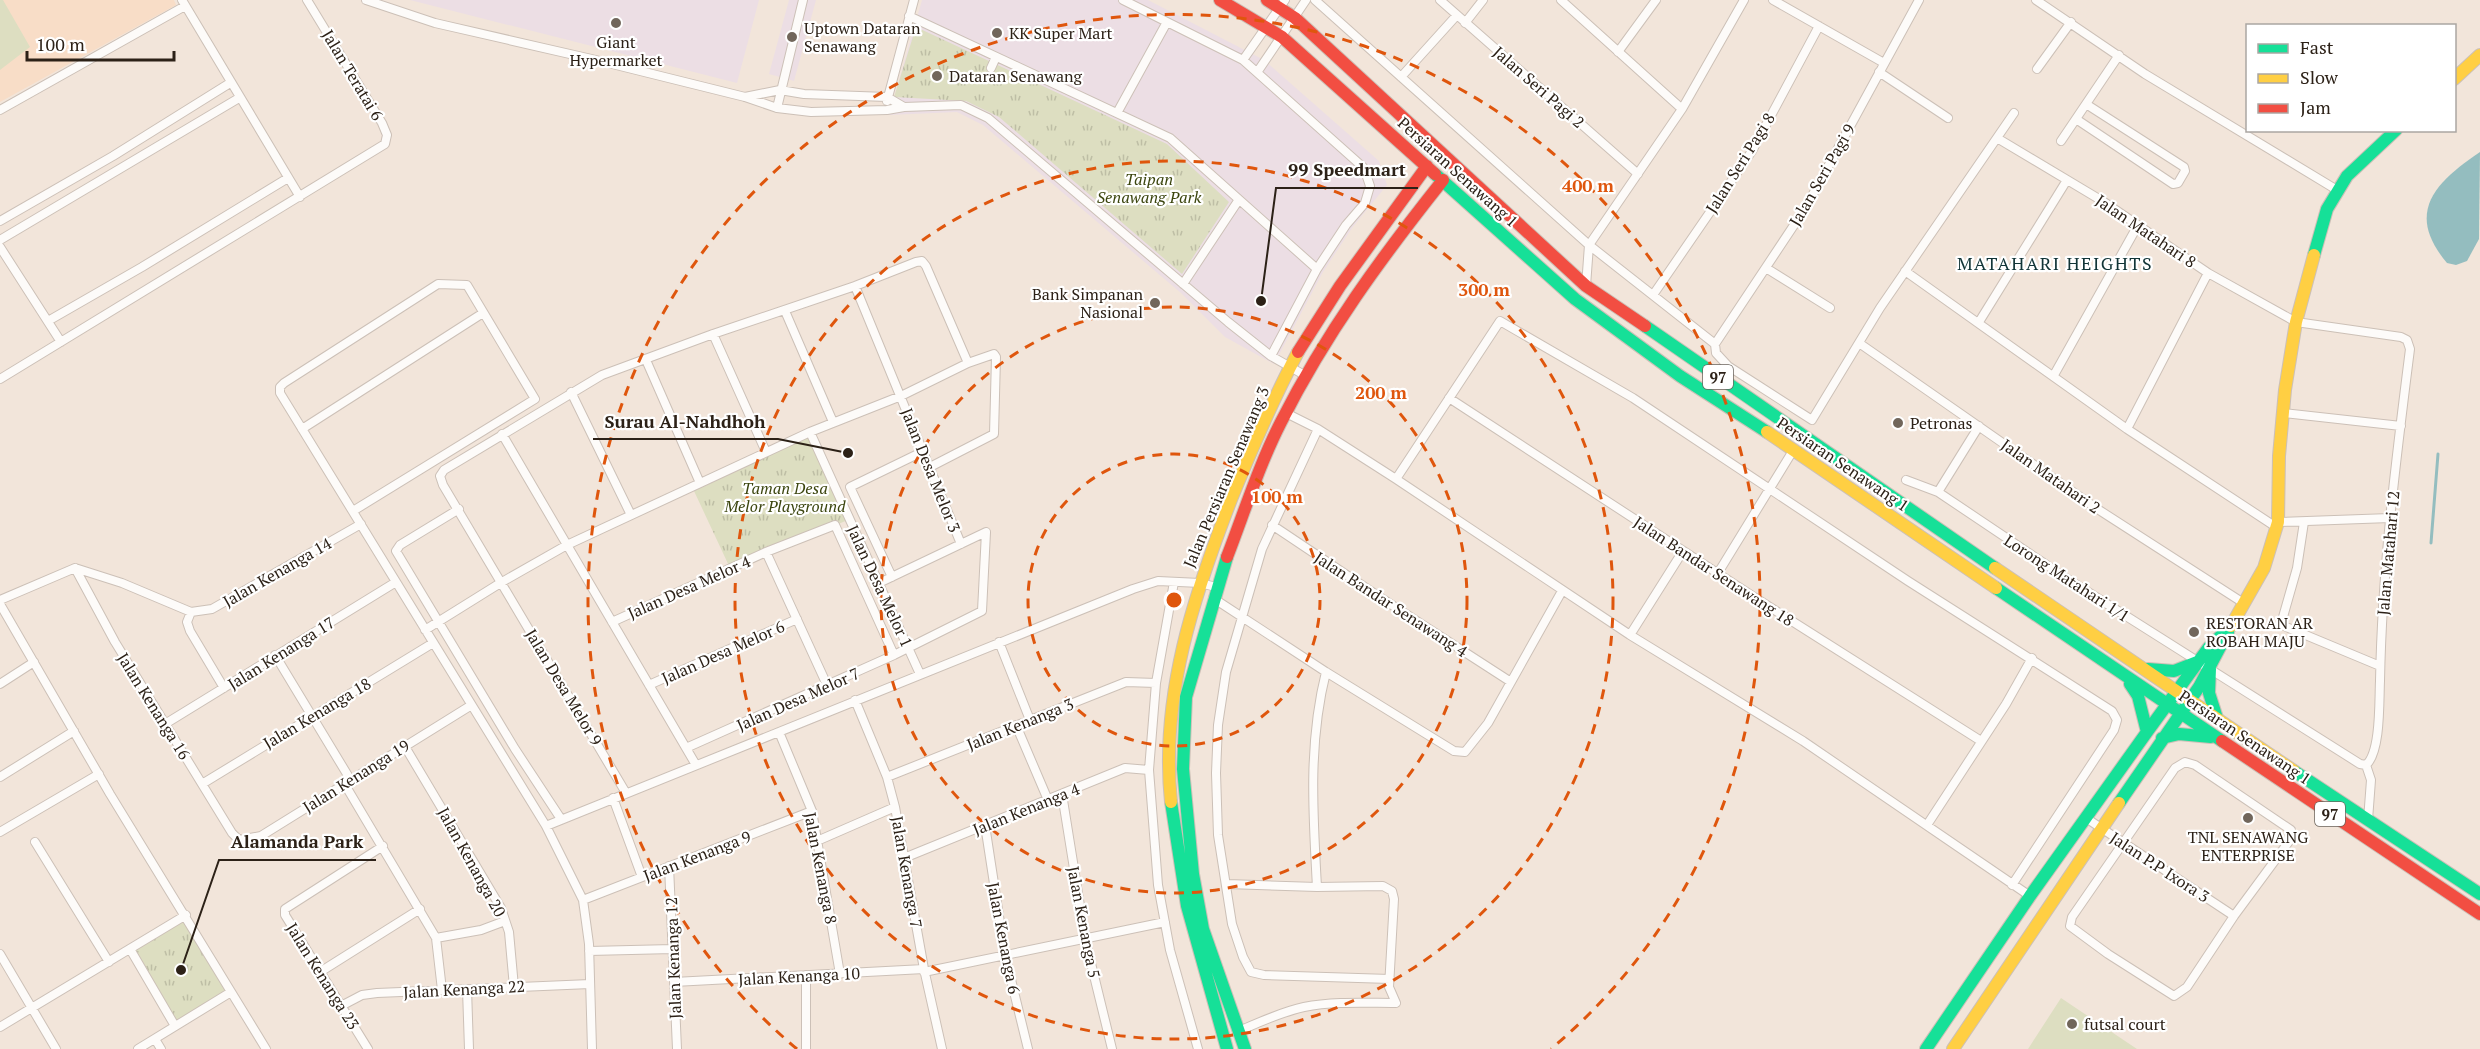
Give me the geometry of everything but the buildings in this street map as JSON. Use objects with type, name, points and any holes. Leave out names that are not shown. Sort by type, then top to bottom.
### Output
[{"type":"street","name":"Jalan Teratai 6","points":[[300,197],[378,151],[385,144],[387,135],[382,123],[307,0]]},
{"type":"street","points":[[366,0],[435,23],[745,97],[777,108],[811,112],[960,105],[988,118],[1271,356],[1306,376]]},
{"type":"street","points":[[777,108],[803,0]]},
{"type":"street","points":[[887,110],[887,97],[914,0]]},
{"type":"street","points":[[1123,0],[1243,60],[1364,168],[1370,186],[1365,203],[1346,225],[1317,269],[1271,356]]},
{"type":"street","name":"Persiaran Senawang 1","points":[[1220,0],[1282,37],[1575,299],[1680,376],[1794,449],[2180,714],[2480,914]]},
{"type":"street","name":"Persiaran Senawang 1","points":[[1268,0],[1282,4],[1586,286],[2176,692],[2480,894]]},
{"type":"street","points":[[1258,71],[1306,0]]},
{"type":"street","points":[[1315,0],[1589,245],[1715,344],[1716,352],[1728,366],[1812,420],[1905,271],[2014,113]]},
{"type":"street","name":"Jalan Seri Pagi 2","points":[[1440,0],[1638,174]]},
{"type":"street","points":[[1465,23],[1483,0]]},
{"type":"street","points":[[1561,0],[1682,109]]},
{"type":"street","points":[[1618,52],[1656,0]]},
{"type":"street","points":[[1586,286],[1589,245],[1682,109],[1744,0]]},
{"type":"street","points":[[1773,0],[1884,63]]},
{"type":"street","name":"Jalan Seri Pagi 9","points":[[1715,344],[1806,207],[1919,0]]},
{"type":"street","points":[[2036,0],[2145,74],[2337,190]]},
{"type":"street","points":[[0,110],[183,3],[300,197],[0,379]]},
{"type":"street","points":[[1243,60],[1282,4]]},
{"type":"street","points":[[1401,77],[1457,15]]},
{"type":"street","points":[[909,16],[1170,138],[1317,269]]},
{"type":"street","points":[[1117,113],[1167,22]]},
{"type":"street","points":[[2037,69],[2071,22]]},
{"type":"street","name":"Jalan Seri Pagi 8","points":[[1653,295],[1752,151],[1819,26]]},
{"type":"street","points":[[2061,141],[2119,55]]},
{"type":"street","points":[[2456,77],[2480,55]]},
{"type":"street","points":[[991,69],[996,57]]},
{"type":"street","points":[[1879,72],[1948,118]]},
{"type":"street","points":[[0,221],[113,156],[230,83]]},
{"type":"street","points":[[745,97],[780,90],[804,94],[887,97],[904,107]]},
{"type":"street","points":[[0,240],[239,98]]},
{"type":"street","points":[[2076,119],[2173,184],[2178,183],[2185,171],[2184,167],[2086,104]]},
{"type":"street","points":[[1953,1049],[2162,738],[2190,700],[2210,669],[2229,628],[2264,568],[2277,524],[2279,456],[2295,322],[2327,209],[2347,176],[2394,132]]},
{"type":"street","name":"Jalan Matahari 8","points":[[1997,138],[2139,225],[2208,273],[2295,322]]},
{"type":"street","name":"Jalan Persiaran Senawang 3","points":[[1227,1049],[1192,933],[1176,845],[1169,759],[1171,704],[1177,670],[1204,567],[1265,417],[1313,327],[1427,166]]},
{"type":"street","points":[[48,321],[288,178]]},
{"type":"street","name":"Jalan Persiaran Senawang 3","points":[[1242,1041],[1203,928],[1193,874],[1183,769],[1186,697],[1215,593],[1286,413],[1328,336],[1384,255],[1443,180]]},
{"type":"street","points":[[1979,322],[2067,180]]},
{"type":"street","points":[[1183,284],[1238,201]]},
{"type":"street","points":[[2054,375],[2139,225]]},
{"type":"street","points":[[0,247],[61,342]]},
{"type":"street","points":[[696,765],[502,434],[602,375],[922,261],[968,363]]},
{"type":"street","points":[[1766,268],[1830,308]]},
{"type":"street","points":[[1905,271],[2127,429],[2277,524],[2390,518]]},
{"type":"street","points":[[2127,429],[2208,273]]},
{"type":"street","points":[[353,511],[535,399],[467,285],[438,284],[280,387],[280,393],[546,826],[583,900],[589,951],[592,1049]]},
{"type":"street","name":"Jalan Desa Melor 3","points":[[855,286],[961,544]]},
{"type":"street","points":[[785,311],[833,422]]},
{"type":"street","points":[[302,429],[483,314]]},
{"type":"street","points":[[1396,478],[1500,321],[1633,398],[1908,581],[2032,658],[2112,711],[2117,720],[2114,730],[2013,885]]},
{"type":"street","name":"Jalan Matahari 12","points":[[2295,322],[2401,338],[2407,340],[2410,349],[2390,518],[2381,624],[2379,720],[2372,760],[2366,765]]},
{"type":"street","points":[[713,334],[766,452]]},
{"type":"street","name":"Jalan Matahari 2","points":[[1859,343],[2099,510],[2245,604]]},
{"type":"street","points":[[425,630],[567,545],[810,432],[901,396],[968,363],[994,354],[996,357],[994,434],[930,467]]},
{"type":"street","points":[[646,360],[700,483]]},
{"type":"street","points":[[571,392],[631,515]]},
{"type":"street","name":"Jalan Bandar Senawang 18","points":[[1449,398],[1981,741]]},
{"type":"street","points":[[1286,413],[1318,429],[1396,478],[1630,635],[1803,741],[2030,896]]},
{"type":"street","points":[[2283,413],[2402,426]]},
{"type":"street","points":[[1938,492],[1979,426]]},
{"type":"street","points":[[1318,429],[1262,549],[1226,672],[1218,725],[1218,835],[1232,924],[1242,957],[1251,972],[1264,975],[1390,979]]},
{"type":"street","name":"Jalan Desa Melor 1","points":[[810,432],[920,674]]},
{"type":"street","name":"Jalan Desa Melor 9","points":[[502,434],[444,470],[440,476],[626,793]]},
{"type":"street","points":[[1718,573],[1794,449]]},
{"type":"street","points":[[892,577],[850,487],[924,451]]},
{"type":"street","name":"Lorong Matahari 1/1","points":[[1906,480],[1938,492],[2066,578],[2360,764],[2366,765]]},
{"type":"street","points":[[459,509],[400,545],[396,551],[515,749],[561,819]]},
{"type":"street","points":[[2304,522],[2297,568],[2283,617],[2284,626],[2380,666]]},
{"type":"street","name":"Jalan Kenanga 14","points":[[191,612],[212,609],[360,524]]},
{"type":"street","name":"Jalan Desa Melor 4","points":[[612,622],[766,552],[835,525],[894,655]]},
{"type":"street","name":"Jalan Bandar Senawang 4","points":[[1272,525],[1378,597],[1511,682]]},
{"type":"street","name":"Jalan Desa Melor 7","points":[[686,748],[828,686],[982,611],[986,532],[961,544]]},
{"type":"street","points":[[879,583],[961,544]]},
{"type":"street","points":[[1630,635],[1683,551]]},
{"type":"street","points":[[766,552],[828,686]]},
{"type":"street","points":[[0,600],[75,568],[122,583],[191,612],[187,621],[190,632],[224,688]]},
{"type":"street","name":"Jalan Kenanga 16","points":[[75,568],[115,642],[232,833],[239,840]]},
{"type":"street","points":[[546,826],[1133,588],[1158,581],[1200,583],[1326,672],[1454,751],[1465,752],[1488,723],[1562,591]]},
{"type":"street","name":"Jalan Kenanga 17","points":[[165,724],[396,582]]},
{"type":"street","points":[[1174,582],[1156,683],[1149,770],[1158,885],[1170,950],[1198,1049]]},
{"type":"street","points":[[0,604],[99,774],[266,1049]]},
{"type":"street","name":"Jalan Desa Melor 6","points":[[649,685],[797,619]]},
{"type":"street","points":[[1926,1049],[2030,896],[2147,732],[2209,647],[2229,628]]},
{"type":"street","points":[[999,642],[1030,720]]},
{"type":"street","name":"Jalan Kenanga 18","points":[[202,784],[433,643]]},
{"type":"street","points":[[275,655],[312,716],[382,846],[436,938],[442,990]]},
{"type":"street","points":[[1927,825],[2032,658]]},
{"type":"street","points":[[0,684],[34,662]]},
{"type":"street","points":[[2138,666],[2163,673],[2181,671],[2198,662]]},
{"type":"street","points":[[2210,669],[2209,693],[2217,718]]},
{"type":"street","points":[[1317,887],[1313,745],[1317,704],[1326,672]]},
{"type":"street","points":[[2125,676],[2138,696],[2147,732]]},
{"type":"street","name":"Jalan Kenanga 3","points":[[887,777],[1126,682],[1156,683]]},
{"type":"street","name":"Jalan Kenanga 7","points":[[855,700],[887,777],[895,807],[924,970],[942,1049]]},
{"type":"street","name":"Jalan Kenanga 19","points":[[239,840],[261,836],[470,705]]},
{"type":"street","points":[[1016,725],[1048,800]]},
{"type":"street","points":[[0,777],[74,731]]},
{"type":"street","name":"Jalan Kenanga 8","points":[[779,732],[812,812],[840,974]]},
{"type":"street","points":[[2162,738],[2185,734],[2216,737]]},
{"type":"street","name":"Jalan Kenanga 20","points":[[404,746],[490,888],[505,921],[514,987]]},
{"type":"street","points":[[2185,762],[2194,765],[2290,830],[2290,840],[2234,916],[2187,987],[2174,996],[2166,993],[2070,926],[2072,917],[2175,768],[2185,762]]},
{"type":"street","points":[[2366,765],[2370,780],[2368,820]]},
{"type":"street","name":"Jalan Kenanga 4","points":[[904,858],[1125,768],[1149,770]]},
{"type":"street","points":[[0,832],[99,774]]},
{"type":"street","name":"Jalan Kenanga 5","points":[[1062,794],[1085,937],[1112,1049]]},
{"type":"street","points":[[613,798],[642,877]]},
{"type":"street","points":[[817,841],[895,807]]},
{"type":"street","name":"Jalan Kenanga 9","points":[[583,900],[812,812]]},
{"type":"street","name":"Jalan P.P Ixora 3","points":[[2086,818],[2234,916]]},
{"type":"street","name":"Jalan Kenanga 6","points":[[985,825],[1005,955],[1028,1049]]},
{"type":"street","points":[[35,842],[109,962]]},
{"type":"street","name":"Jalan Kenanga 23","points":[[368,1049],[285,915],[285,909],[382,846]]},
{"type":"street","name":"Jalan Kenanga 12","points":[[669,867],[677,1049]]},
{"type":"street","points":[[1227,884],[1317,887],[1383,886],[1392,891],[1394,899],[1389,987],[1396,1003],[1348,1002],[1303,1007],[1275,1015],[1242,1041],[1227,1049]]},
{"type":"street","points":[[320,972],[420,909]]},
{"type":"street","points":[[0,1027],[186,915]]},
{"type":"street","points":[[436,938],[481,930],[505,921]]},
{"type":"street","name":"Jalan Kenanga 10","points":[[674,982],[924,970],[1165,922]]},
{"type":"street","points":[[130,949],[175,1026]]},
{"type":"street","points":[[589,951],[673,949]]},
{"type":"street","points":[[0,954],[56,1049]]},
{"type":"street","points":[[806,975],[806,1049]]},
{"type":"street","name":"Jalan Kenanga 22","points":[[341,1006],[362,995],[377,993],[590,984]]},
{"type":"street","points":[[467,989],[469,1049]]},
{"type":"street","points":[[138,1049],[231,992]]},
{"type":"street","points":[[155,1039],[161,1049]]},
{"type":"shaded area","points":[[0,0],[174,0],[176,5],[0,102]]},
{"type":"shaded area","points":[[410,0],[759,0],[737,83]]},
{"type":"shaded area","name":"Uptown Dataran Senawang","points":[[789,0],[816,0],[794,81],[769,74]]},
{"type":"shaded area","points":[[922,0],[1148,0],[1264,60],[1379,161],[1387,185],[1352,228],[1323,272],[1274,364],[1225,337],[1181,293],[983,125],[957,112],[889,115]]},
{"type":"green space","points":[[0,0],[3,0],[30,47],[0,70]]},
{"type":"green space","name":"Taipan Senawang Park","points":[[916,27],[1167,144],[1229,202],[1182,274],[999,117],[966,101],[894,97]]},
{"type":"green space","name":"Taman Desa Melor Playground","points":[[809,436],[848,520],[730,568],[694,491]]},
{"type":"green space","points":[[186,916],[231,992],[177,1025],[131,949]]},
{"type":"green space","name":"futsal court","points":[[2061,998],[2137,1049],[2028,1049]]},
{"type":"water","points":[[2480,152],[2479,239],[2467,261],[2456,265],[2447,263],[2434,245],[2428,228],[2427,213],[2431,200],[2439,187],[2464,163]]},
{"type":"waterway","points":[[2431,543],[2438,454]]},
{"type":"traffic: fast","points":[[2314,255],[2327,209],[2347,176],[2394,132]]},
{"type":"traffic: fast","points":[[1435,174],[1575,299],[1680,376],[1767,432]]},
{"type":"traffic: fast","points":[[1645,326],[1995,568]]},
{"type":"traffic: fast","points":[[1227,557],[1186,697],[1183,769],[1193,874],[1203,929],[1245,1049]]},
{"type":"traffic: fast","points":[[1996,588],[2222,741]]},
{"type":"traffic: fast","points":[[1926,1049],[2030,896],[2147,732],[2209,647],[2231,626]]},
{"type":"traffic: fast","points":[[2119,803],[2199,687],[2228,632]]},
{"type":"traffic: fast","points":[[2148,669],[2174,671],[2197,662]]},
{"type":"traffic: fast","points":[[2210,669],[2209,693],[2217,718]]},
{"type":"traffic: fast","points":[[2130,684],[2138,696],[2147,732]]},
{"type":"traffic: fast","points":[[2162,738],[2179,734],[2211,737]]},
{"type":"traffic: fast","points":[[2294,771],[2480,894]]},
{"type":"traffic: fast","points":[[1171,802],[1187,906],[1227,1049]]},
{"type":"traffic: slow","points":[[2456,77],[2480,55]]},
{"type":"traffic: slow","points":[[2231,626],[2264,568],[2278,522],[2279,456],[2285,390],[2296,322],[2314,255]]},
{"type":"traffic: slow","points":[[1171,802],[1169,762],[1175,685],[1193,609],[1232,497],[1263,424],[1298,352]]},
{"type":"traffic: slow","points":[[1767,432],[1996,588]]},
{"type":"traffic: slow","points":[[1995,568],[2294,771]]},
{"type":"traffic: slow","points":[[1953,1049],[2119,803]]},
{"type":"traffic: jam","points":[[1220,0],[1282,37],[1435,174]]},
{"type":"traffic: jam","points":[[1267,0],[1295,18],[1586,286],[1645,326]]},
{"type":"traffic: jam","points":[[1298,352],[1340,286],[1427,166]]},
{"type":"traffic: jam","points":[[1227,557],[1266,455],[1298,389],[1356,297],[1443,180]]},
{"type":"traffic: jam","points":[[2222,741],[2480,914]]},
{"type":"place","name":"Giant Hypermarket","points":[[616,23]]},
{"type":"place","name":"KK Super Mart","points":[[997,33]]},
{"type":"place","name":"Uptown Dataran Senawang","points":[[792,37]]},
{"type":"place","name":"Dataran Senawang","points":[[937,76]]},
{"type":"place","name":"99 Speedmart","points":[[1261,301]]},
{"type":"place","name":"Bank Simpanan Nasional","points":[[1155,303]]},
{"type":"place","name":"Petronas","points":[[1898,423]]},
{"type":"place","name":"Surau Al-Nahdhoh","points":[[848,453]]},
{"type":"place","name":"RESTORAN AR ROBAH MAJU","points":[[2194,632]]},
{"type":"place","name":"TNL SENAWANG ENTERPRISE","points":[[2248,818]]},
{"type":"place","name":"Alamanda Park","points":[[181,970]]},
{"type":"place","name":"futsal court","points":[[2072,1024]]},
{"type":"district","name":"MATAHARI HEIGHTS","points":[[2055,263]]}]
